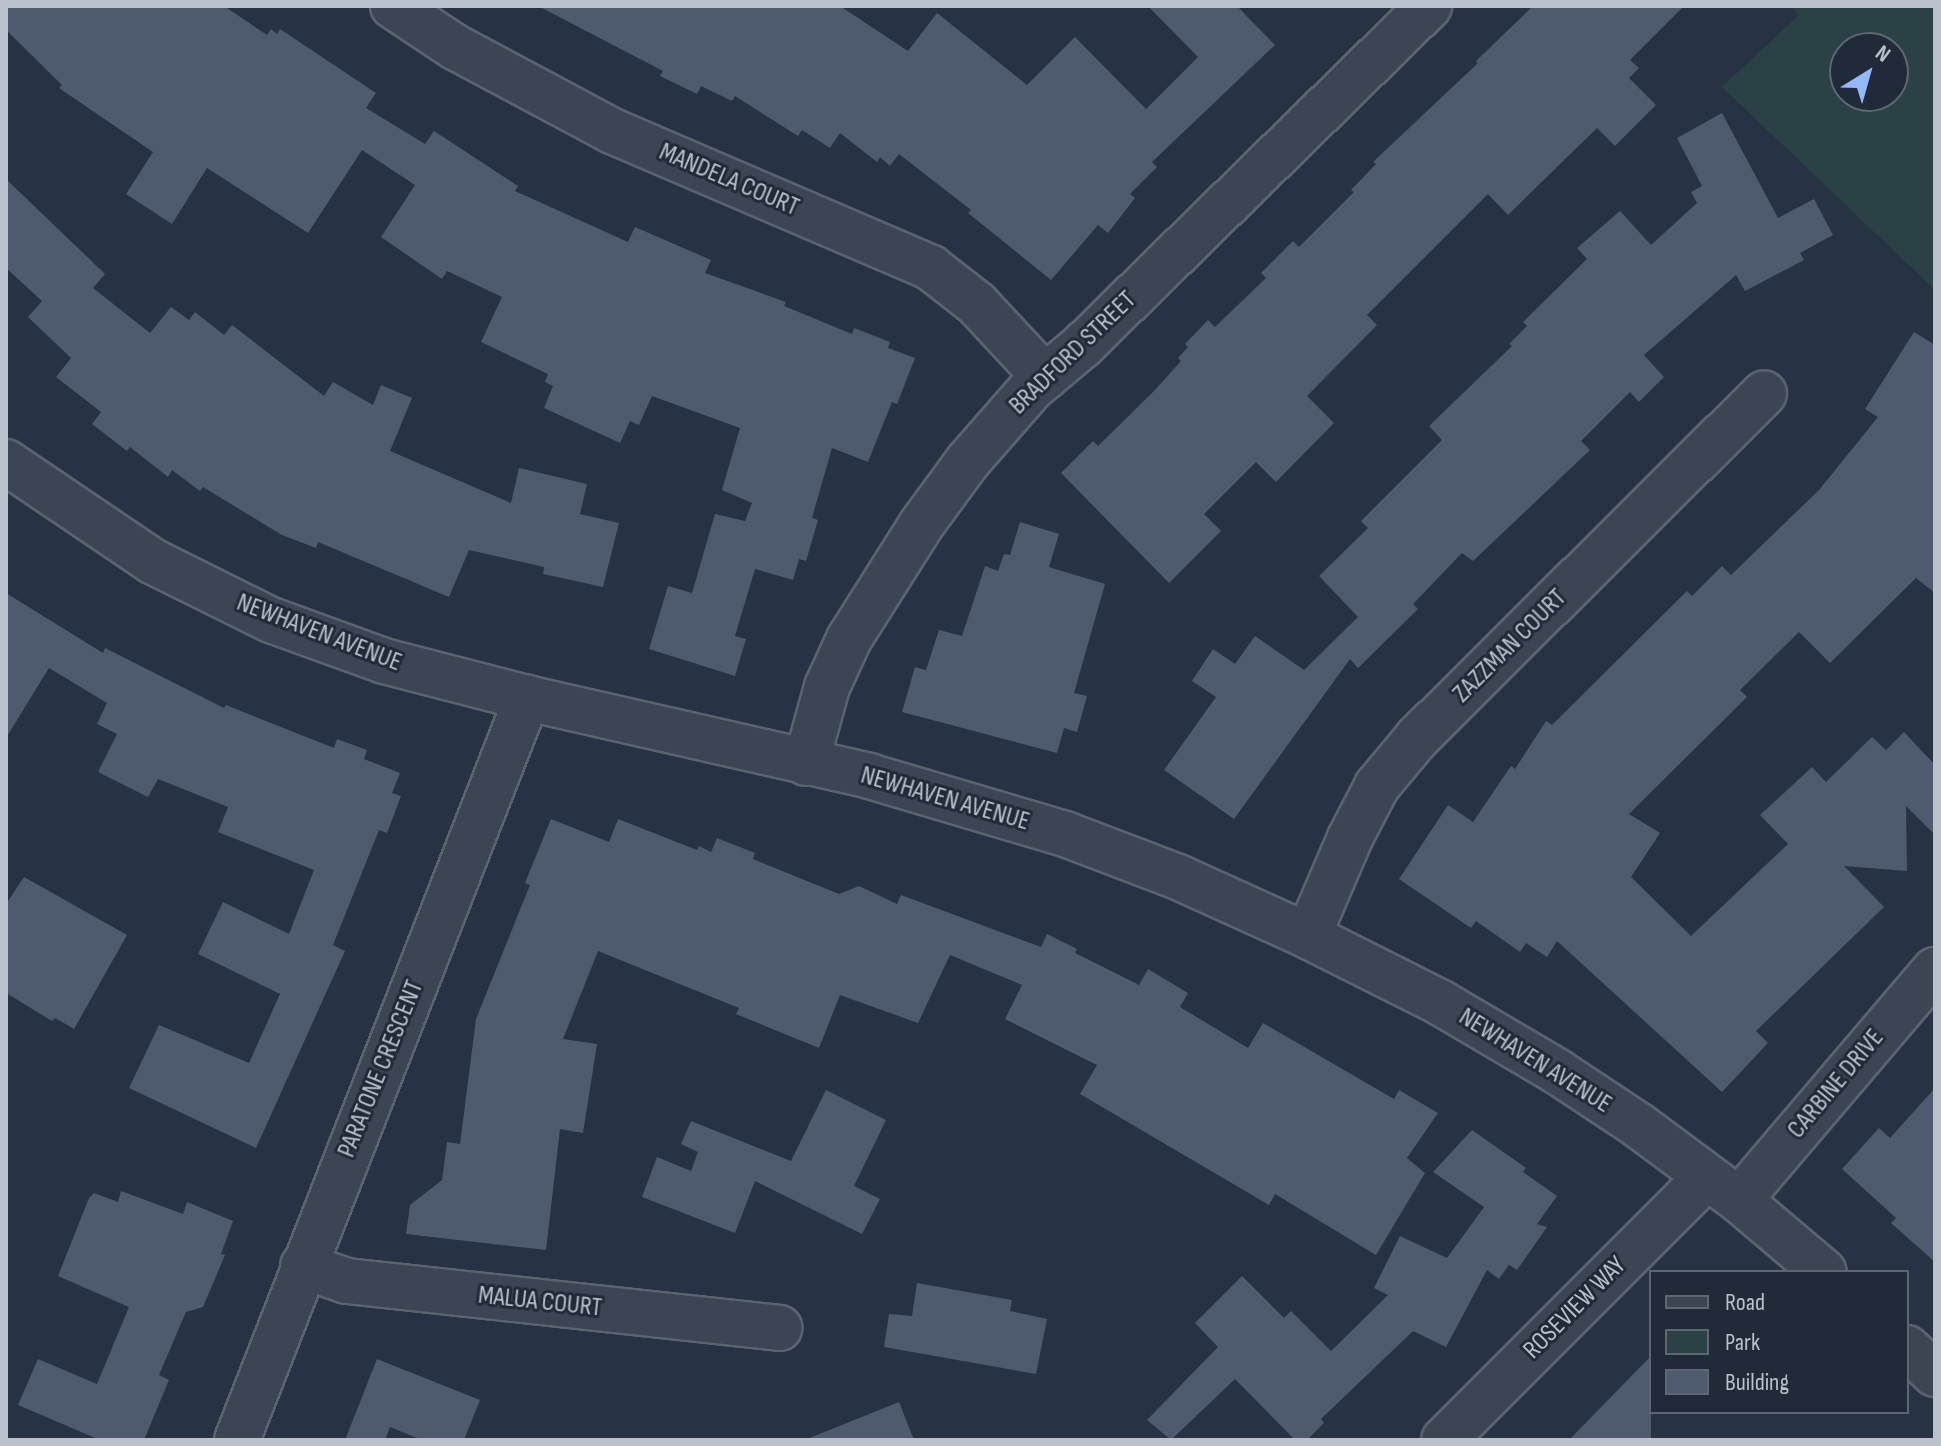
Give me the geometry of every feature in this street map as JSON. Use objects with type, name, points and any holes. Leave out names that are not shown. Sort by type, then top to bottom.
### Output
[{"type":"street","name":"MANDELA COURT","points":[[393,6],[506,76],[612,131],[931,268],[977,304],[1045,377]]},
{"type":"street","name":"BRADFORD STREET","points":[[806,763],[827,687],[849,639],[921,525],[968,461],[1045,377],[1082,346],[1429,6]]},
{"type":"street","name":"ZAZZMAN COURT","points":[[1308,936],[1350,838],[1377,786],[1417,738],[1764,393]]},
{"type":"street","name":"NEWHAVEN AVENUE","points":[[6,462],[152,561],[271,620],[384,661],[527,698],[869,776],[1065,834],[1178,877],[1308,936],[1441,1003],[1558,1072],[1638,1125],[1723,1188],[1822,1270]]},
{"type":"street","name":"PARATONE CRESCENT","points":[[237,1440],[527,698]]},
{"type":"street","name":"CARBINE DRIVE","points":[[1723,1188],[1935,970]]},
{"type":"street","name":"ROSEVIEW WAY","points":[[1444,1440],[1723,1188]]},
{"type":"street","name":"MALUA COURT","points":[[303,1266],[347,1281],[779,1328]]},
{"type":"street","points":[[1909,1350],[1935,1374]]},
{"type":"green space","points":[[1791,6],[1935,6],[1935,290],[1722,87],[1799,15]]},
{"type":"building","points":[[6,6],[224,6],[267,35],[271,29],[277,34],[280,29],[376,93],[366,108],[425,144],[434,131],[518,186],[515,191],[628,242],[635,227],[711,260],[705,273],[786,302],[784,306],[852,334],[854,328],[890,342],[888,348],[915,358],[897,404],[892,402],[868,462],[832,448],[812,518],[818,520],[806,561],[799,559],[793,580],[755,569],[735,636],[746,639],[735,676],[649,649],[668,586],[692,593],[715,514],[745,521],[752,503],[722,490],[740,428],[652,396],[639,425],[630,421],[620,443],[544,408],[553,386],[545,382],[548,374],[481,342],[502,297],[447,271],[442,279],[381,237],[415,185],[362,150],[308,233],[207,168],[172,224],[126,194],[153,152],[59,88],[62,85],[6,30]]},
{"type":"building","points":[[538,6],[840,6],[908,51],[937,13],[1027,85],[1075,37],[1146,109],[1198,57],[1148,6],[1237,6],[1275,45],[1152,162],[1157,167],[1130,194],[1135,198],[1108,233],[1098,225],[1051,280],[968,213],[971,210],[899,154],[890,166],[880,157],[877,162],[840,133],[830,148],[802,130],[798,136],[735,96],[732,101],[701,86],[697,94],[660,76],[663,71]]},
{"type":"building","points":[[1533,6],[1684,6],[1630,60],[1639,68],[1629,78],[1656,105],[1615,146],[1597,128],[1508,215],[1488,194],[1367,315],[1377,325],[1307,396],[1334,423],[1276,482],[1256,462],[1204,514],[1221,531],[1169,583],[1061,473],[1093,441],[1098,446],[1154,391],[1181,361],[1178,358],[1188,347],[1185,344],[1208,320],[1215,327],[1266,278],[1261,273],[1293,241],[1299,247],[1354,192],[1351,190],[1376,164],[1373,162],[1478,63],[1476,61]]},
{"type":"building","points":[[1722,113],[1778,218],[1814,199],[1833,235],[1800,253],[1804,260],[1745,291],[1736,275],[1644,355],[1664,377],[1639,402],[1630,392],[1581,441],[1590,450],[1473,561],[1462,553],[1413,604],[1418,609],[1358,668],[1350,659],[1234,819],[1164,770],[1216,697],[1192,681],[1213,649],[1235,664],[1255,636],[1304,670],[1358,617],[1319,576],[1368,528],[1361,521],[1442,440],[1429,426],[1512,346],[1509,344],[1527,326],[1523,322],[1587,259],[1577,248],[1620,211],[1651,245],[1697,203],[1691,192],[1702,186],[1677,138]]},
{"type":"building","points":[[6,179],[105,274],[93,288],[150,333],[171,307],[189,320],[195,312],[224,335],[232,325],[324,396],[333,382],[373,405],[381,385],[412,398],[390,451],[511,503],[519,468],[587,484],[580,514],[619,523],[603,587],[543,574],[544,567],[469,550],[449,597],[318,542],[316,548],[282,535],[203,487],[200,491],[172,470],[168,477],[130,447],[127,451],[92,424],[101,412],[56,377],[71,358],[28,317],[42,301],[6,268]]},
{"type":"building","points":[[1914,332],[1935,345],[1935,593],[1916,578],[1830,663],[1799,632],[1740,690],[1747,697],[1629,814],[1660,833],[1631,877],[1691,936],[1788,844],[1760,815],[1812,767],[1826,782],[1872,737],[1886,750],[1904,732],[1935,765],[1935,835],[1906,806],[1907,871],[1844,866],[1884,907],[1756,1031],[1768,1043],[1722,1092],[1557,941],[1547,957],[1526,943],[1520,952],[1476,921],[1471,928],[1399,879],[1448,805],[1473,822],[1511,766],[1515,769],[1546,721],[1552,725],[1687,591],[1692,596],[1722,566],[1731,575],[1819,490],[1878,417],[1865,409]]},
{"type":"building","points":[[1020,522],[1059,534],[1049,567],[1105,584],[1074,693],[1087,696],[1077,732],[1064,728],[1057,753],[902,712],[915,667],[926,670],[939,630],[962,636],[985,566],[998,571],[1004,554],[1010,555]]},
{"type":"building","points":[[6,593],[103,653],[105,648],[224,708],[226,705],[334,748],[337,739],[367,750],[364,759],[400,773],[392,793],[401,796],[387,833],[379,830],[333,945],[345,951],[256,1148],[129,1088],[159,1025],[249,1063],[280,994],[198,954],[223,902],[289,934],[314,870],[218,832],[228,807],[158,779],[148,797],[98,772],[117,734],[97,724],[107,703],[49,668],[6,738]]},
{"type":"building","points":[[551,819],[609,842],[618,819],[697,850],[699,846],[711,852],[717,838],[755,853],[753,859],[839,894],[859,886],[897,904],[901,895],[1041,947],[1047,934],[1077,949],[1075,953],[1139,985],[1148,969],[1188,993],[1180,1007],[1248,1048],[1263,1023],[1394,1099],[1399,1090],[1438,1113],[1407,1158],[1425,1173],[1376,1255],[1275,1194],[1269,1205],[1080,1094],[1097,1065],[1005,1019],[1022,985],[950,955],[918,1023],[840,995],[819,1048],[736,1014],[739,1008],[598,951],[563,1039],[597,1044],[583,1133],[560,1129],[546,1250],[406,1234],[410,1205],[442,1180],[447,1142],[460,1144],[476,1019],[530,885],[525,883]]},
{"type":"building","points":[[24,877],[127,935],[74,1029],[55,1018],[52,1021],[6,993],[6,904]]},
{"type":"building","points":[[1935,1088],[1935,1262],[1891,1223],[1896,1218],[1842,1169],[1879,1128],[1890,1138]]},
{"type":"building","points":[[826,1090],[886,1120],[854,1186],[880,1199],[862,1234],[755,1181],[735,1233],[642,1197],[657,1157],[691,1171],[698,1152],[681,1144],[691,1121],[791,1161]]},
{"type":"building","points":[[1472,1130],[1526,1168],[1523,1172],[1557,1196],[1537,1224],[1547,1227],[1517,1270],[1509,1265],[1499,1279],[1487,1270],[1446,1347],[1413,1331],[1321,1419],[1324,1423],[1307,1440],[1295,1440],[1235,1379],[1171,1440],[1147,1420],[1218,1347],[1195,1323],[1242,1276],[1284,1318],[1291,1311],[1331,1351],[1388,1295],[1374,1288],[1400,1236],[1447,1258],[1484,1207],[1433,1172]]},
{"type":"building","points":[[121,1191],[183,1214],[187,1202],[233,1221],[221,1254],[225,1255],[203,1307],[186,1312],[159,1375],[169,1380],[144,1440],[100,1440],[18,1405],[38,1359],[97,1384],[129,1307],[58,1276],[89,1198],[94,1193],[118,1202]]},
{"type":"building","points":[[917,1283],[1012,1300],[1010,1311],[1047,1319],[1036,1374],[884,1347],[889,1314],[912,1316]]},
{"type":"building","points":[[1649,1358],[1651,1440],[1569,1440]]},
{"type":"building","points":[[377,1359],[480,1400],[464,1440],[422,1440],[390,1427],[385,1440],[345,1440]]},
{"type":"building","points":[[899,1402],[914,1440],[807,1439]]}]
